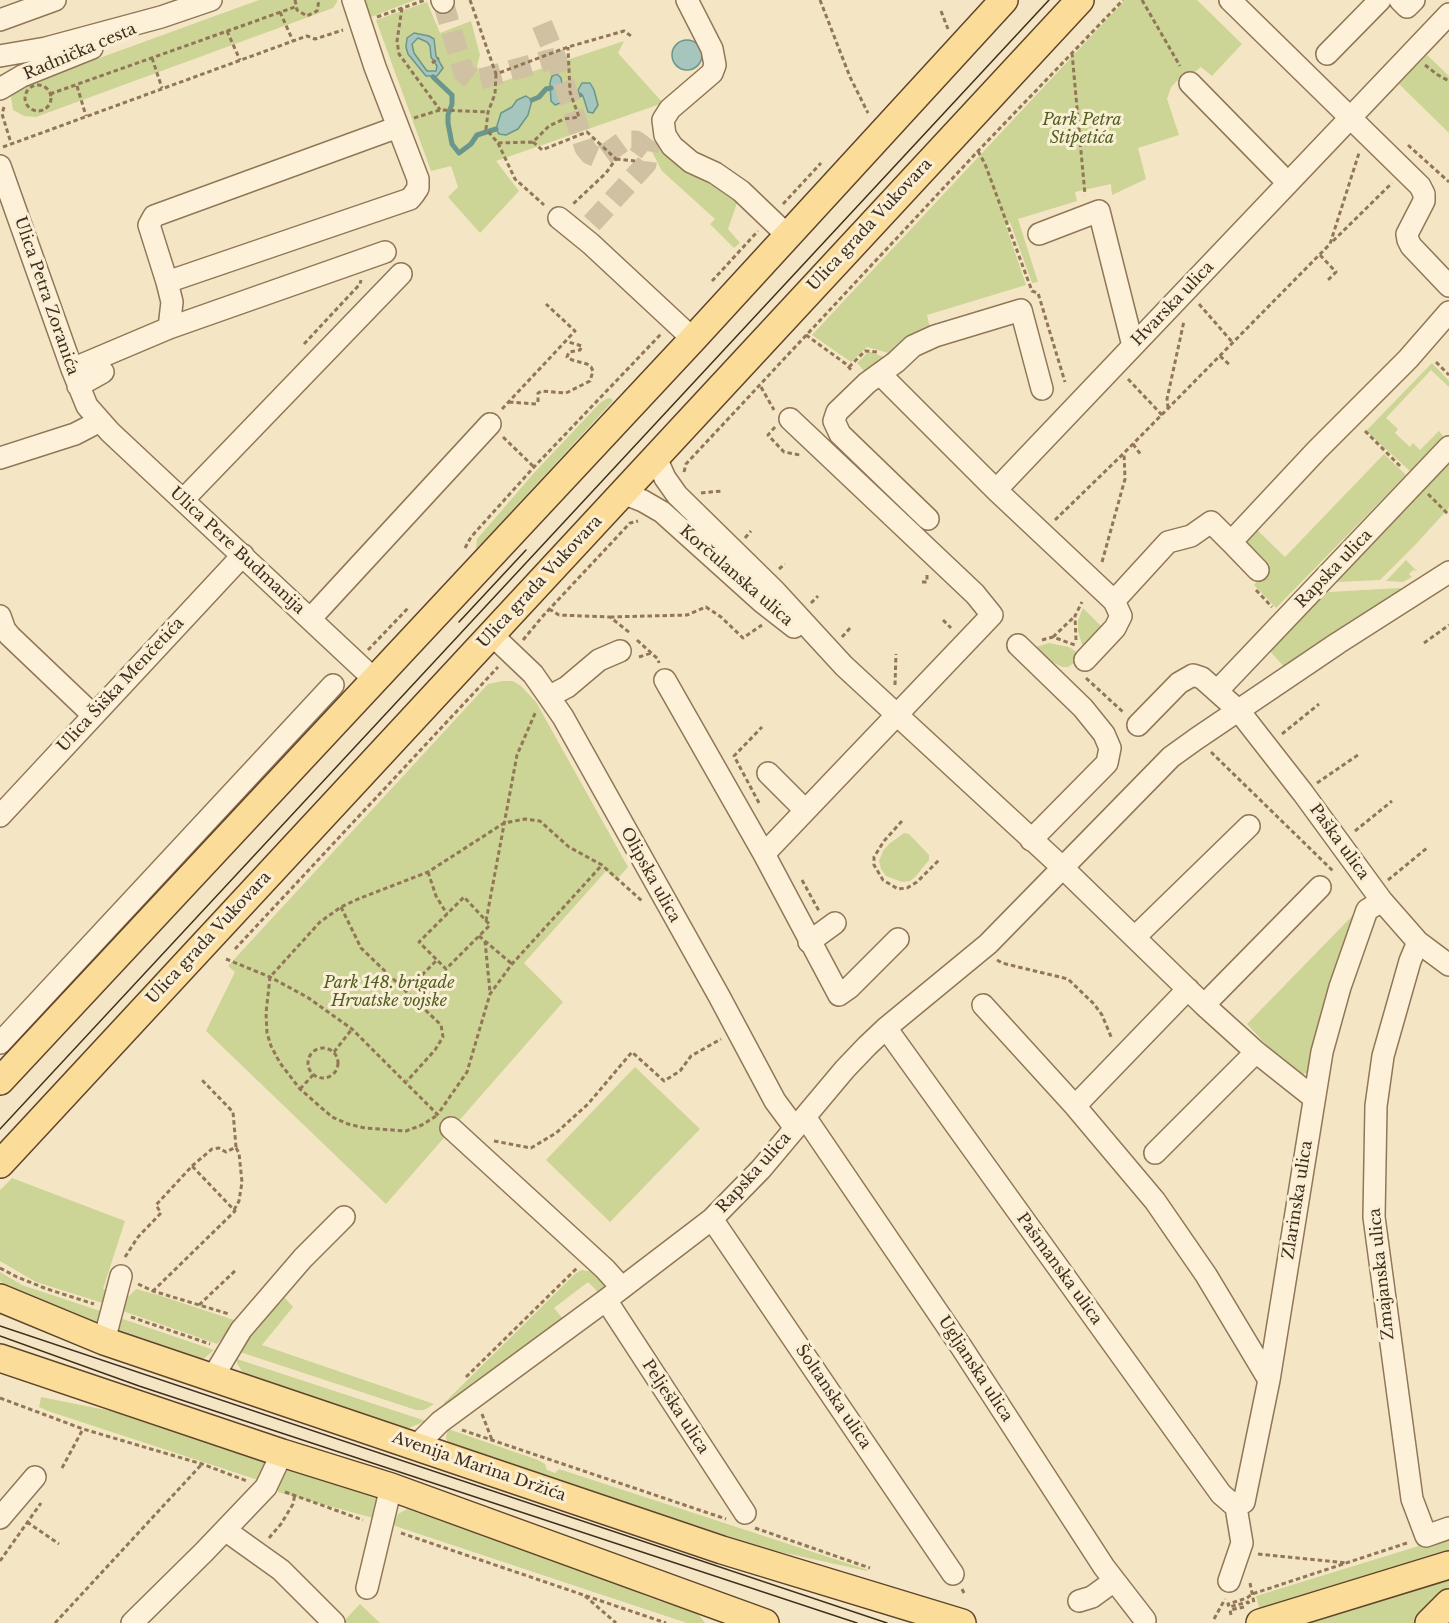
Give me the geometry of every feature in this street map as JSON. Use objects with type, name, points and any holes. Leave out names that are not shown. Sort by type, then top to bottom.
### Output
[{"type":"main road","points":[[0,1081],[789,236],[1004,0]]},
{"type":"main road","name":"Ulica grada Vukovara","points":[[0,1164],[1080,0]]},
{"type":"main road","name":"Avenija Marina Držića","points":[[7,1298],[104,1341],[722,1550],[962,1623]]},
{"type":"main road","points":[[0,1358],[282,1453],[391,1487],[732,1617],[765,1623]]},
{"type":"main road","points":[[1260,1623],[1449,1565]]},
{"type":"main road","points":[[1429,1623],[1449,1603]]},
{"type":"street","points":[[0,20],[55,0]]},
{"type":"street","name":"Radnička cesta","points":[[0,56],[46,48],[161,17],[211,0]]},
{"type":"street","points":[[167,282],[410,199],[418,188],[418,179],[353,0]]},
{"type":"street","points":[[687,0],[712,50],[715,65],[712,73],[670,109],[663,120],[665,135],[672,146],[691,162],[715,173],[741,191],[789,236]]},
{"type":"street","points":[[1230,0],[1420,186],[1424,194],[1424,201],[1407,234],[1408,240],[1449,286]]},
{"type":"street","points":[[1327,54],[1380,0]]},
{"type":"street","points":[[1400,0],[1407,7],[1414,0]]},
{"type":"street","name":"Hvarska ulica","points":[[996,490],[1449,14]]},
{"type":"street","name":"Radnička cesta","points":[[3,94],[22,75],[106,42],[161,17]]},
{"type":"street","points":[[1190,83],[1288,183]]},
{"type":"street","points":[[169,328],[172,302],[149,225],[154,216],[397,126]]},
{"type":"street","name":"Ulica Petra Zoranića","points":[[2,156],[75,378],[87,406],[100,422]]},
{"type":"street","points":[[1039,234],[1099,211],[1133,346]]},
{"type":"street","points":[[559,218],[591,234],[693,339]]},
{"type":"street","points":[[75,378],[169,328],[386,252]]},
{"type":"street","points":[[183,500],[400,274]]},
{"type":"street","points":[[928,519],[845,439],[834,421],[837,412],[867,383],[914,346],[935,336],[1021,310],[1042,389]]},
{"type":"street","points":[[1231,542],[1350,416],[1408,359],[1449,312]]},
{"type":"street","points":[[75,378],[103,372]]},
{"type":"street","points":[[880,374],[996,490],[1114,601],[1120,616],[1115,628],[1084,668]]},
{"type":"street","points":[[764,854],[992,615],[975,594],[790,419]]},
{"type":"street","points":[[0,458],[75,434],[100,422]]},
{"type":"street","name":"Ulica Pere Budmanija","points":[[100,422],[375,680]]},
{"type":"street","points":[[311,618],[490,424]]},
{"type":"street","name":"Rapska ulica","points":[[1218,690],[1449,447]]},
{"type":"street","name":"Korčulanska ulica","points":[[656,458],[665,478],[677,495],[774,591],[844,666],[1063,868]]},
{"type":"street","name":"Korčulanska ulica","points":[[623,493],[662,512],[762,602],[844,666]]},
{"type":"street","points":[[1114,601],[1168,542],[1191,536],[1211,522],[1258,570]]},
{"type":"street","name":"Ulica Šiška Menčetića","points":[[0,816],[243,555]]},
{"type":"street","name":"Rapska ulica","points":[[416,1446],[440,1422],[712,1219],[761,1169],[845,1069],[886,1028],[988,944],[1172,757],[1196,738],[1338,643],[1449,572]]},
{"type":"street","points":[[2,626],[93,715]]},
{"type":"street","name":"Olipska ulica","points":[[491,634],[533,674],[545,700],[719,996],[775,1101],[800,1122]]},
{"type":"street","points":[[1018,645],[1083,708],[1104,734],[1110,748],[1107,763],[1031,840]]},
{"type":"street","points":[[545,700],[567,687],[599,660],[620,651]]},
{"type":"street","points":[[1138,725],[1179,683],[1193,675],[1202,678],[1218,690],[1239,711]]},
{"type":"street","points":[[665,680],[764,854],[839,995],[849,988],[898,939]]},
{"type":"street","points":[[0,1043],[333,685]]},
{"type":"street","name":"Paška ulica","points":[[1239,711],[1418,942],[1449,964]]},
{"type":"street","points":[[768,773],[805,810]]},
{"type":"street","points":[[1135,937],[1249,826]]},
{"type":"street","points":[[1063,868],[1204,1005],[1256,1052],[1314,1098]]},
{"type":"street","points":[[1204,1005],[1327,880]]},
{"type":"street","name":"Zlarinska ulica","points":[[1236,1507],[1244,1502],[1269,1380],[1322,1052],[1340,987],[1367,910],[1382,893]]},
{"type":"street","points":[[810,942],[832,925]]},
{"type":"street","name":"Zmajanska ulica","points":[[1418,942],[1410,961],[1383,1056],[1376,1106],[1374,1217],[1412,1499],[1426,1536]]},
{"type":"street","points":[[1075,1106],[1188,989]]},
{"type":"street","points":[[983,1005],[1075,1106],[1155,1201],[1206,1275],[1269,1380]]},
{"type":"street","name":"Pašmanska ulica","points":[[886,1028],[1221,1494],[1236,1507]]},
{"type":"street","points":[[1155,1153],[1256,1052]]},
{"type":"street","name":"Ugljanska ulica","points":[[800,1122],[962,1348],[1114,1581],[1145,1620]]},
{"type":"street","name":"Pelješka ulica","points":[[451,1128],[590,1256],[614,1294],[742,1520]]},
{"type":"street","points":[[213,1377],[241,1330],[303,1258],[344,1217]]},
{"type":"street","name":"Šoltanska ulica","points":[[712,1219],[953,1574]]},
{"type":"street","points":[[104,1341],[121,1276]]},
{"type":"street","points":[[132,1623],[266,1487],[282,1453]]},
{"type":"street","points":[[0,1518],[35,1477]]},
{"type":"street","points":[[367,1588],[391,1487]]},
{"type":"street","points":[[1229,1581],[1242,1543],[1236,1507]]},
{"type":"street","points":[[1426,1536],[1449,1528]]},
{"type":"street","points":[[225,1530],[281,1570],[334,1623]]},
{"type":"street","points":[[1078,1601],[1092,1597],[1114,1581]]},
{"type":"path","points":[[295,0],[295,7],[299,13],[311,16],[319,7],[319,0]]},
{"type":"path","points":[[470,0],[496,74],[495,94],[488,112],[486,129],[498,143],[515,179],[559,218],[606,173],[616,159]]},
{"type":"path","points":[[820,0],[850,77],[868,113]]},
{"type":"path","points":[[684,473],[686,464],[978,151],[1123,0]]},
{"type":"path","points":[[1142,0],[1190,83]]},
{"type":"path","points":[[370,20],[402,8],[437,1]]},
{"type":"path","points":[[50,94],[295,7]]},
{"type":"path","points":[[402,8],[397,41],[399,54],[440,110]]},
{"type":"path","points":[[941,11],[948,29]]},
{"type":"path","points":[[280,12],[293,41]]},
{"type":"path","points":[[2,156],[11,143],[307,36],[315,39],[352,27]]},
{"type":"path","points":[[227,31],[240,60]]},
{"type":"path","points":[[496,74],[568,47],[624,31],[631,36]]},
{"type":"path","points":[[533,142],[549,126],[564,119],[579,117],[570,92],[568,47]]},
{"type":"path","points":[[1072,53],[1084,191],[1090,214]]},
{"type":"path","points":[[152,58],[162,88]]},
{"type":"path","points":[[432,63],[439,58]]},
{"type":"path","points":[[1420,59],[1438,75],[1449,81]]},
{"type":"path","points":[[76,85],[86,116]]},
{"type":"path","points":[[32,87],[45,88],[50,94],[48,106],[42,110],[34,110],[26,102],[26,93],[32,87]]},
{"type":"path","points":[[3,94],[2,114],[11,143]]},
{"type":"path","points":[[397,126],[440,110],[488,112]]},
{"type":"path","points":[[498,143],[533,142],[542,150],[587,132],[616,159],[635,161]]},
{"type":"path","points":[[1330,244],[1360,148]]},
{"type":"path","points":[[978,151],[985,164],[1032,291],[1038,292],[1065,382]]},
{"type":"path","points":[[1049,525],[1124,453],[1396,180]]},
{"type":"path","points":[[1320,255],[1336,272],[1326,282]]},
{"type":"path","points":[[712,280],[732,259]]},
{"type":"path","points":[[1194,298],[1233,343]]},
{"type":"path","points":[[534,467],[490,424],[575,331],[546,304]]},
{"type":"path","points":[[1168,408],[1167,399],[1185,315]]},
{"type":"path","points":[[465,549],[471,537],[534,467],[663,331]]},
{"type":"path","points":[[806,335],[846,364],[854,374]]},
{"type":"path","points":[[509,402],[536,404],[538,393],[542,391],[566,393],[590,381],[593,371],[591,367],[567,357],[569,352],[582,348],[582,346],[565,341]]},
{"type":"path","points":[[1220,356],[1231,366]]},
{"type":"path","points":[[1436,362],[1449,375]]},
{"type":"path","points":[[1121,373],[1162,415]]},
{"type":"path","points":[[760,387],[777,415],[790,419]]},
{"type":"path","points":[[1350,416],[1448,514]]},
{"type":"path","points":[[1133,444],[1141,454]]},
{"type":"path","points":[[1102,562],[1125,479],[1124,453]]},
{"type":"path","points":[[796,454],[796,460]]},
{"type":"path","points":[[693,493],[722,491]]},
{"type":"path","points":[[521,642],[630,523],[645,520]]},
{"type":"path","points":[[747,536],[751,531]]},
{"type":"path","points":[[781,568],[785,564]]},
{"type":"path","points":[[1258,570],[1251,585],[1285,621]]},
{"type":"path","points":[[1053,637],[1075,616],[1082,602]]},
{"type":"path","points":[[610,617],[687,615],[706,607],[721,617],[743,638],[768,620]]},
{"type":"path","points":[[1075,616],[1077,645],[1084,668],[1114,705],[1138,725]]},
{"type":"path","points":[[943,620],[951,628]]},
{"type":"path","points":[[1424,643],[1449,625]]},
{"type":"path","points":[[846,632],[851,627]]},
{"type":"path","points":[[895,687],[896,654]]},
{"type":"path","points":[[235,949],[500,665]]},
{"type":"path","points":[[486,921],[517,755],[524,736],[545,700]]},
{"type":"path","points":[[1275,738],[1318,704]]},
{"type":"path","points":[[1206,748],[1327,880]]},
{"type":"path","points":[[1311,788],[1358,755]]},
{"type":"path","points":[[1347,838],[1392,801]]},
{"type":"path","points":[[451,1128],[422,1125],[406,1131],[365,1128],[332,1117],[300,1089],[280,1063],[271,1046],[267,1033],[266,1013],[270,977],[320,922],[340,907],[428,872],[504,823],[525,819],[540,821],[569,847],[602,865],[644,902],[648,898]]},
{"type":"path","points":[[902,821],[884,841],[874,857],[874,865],[883,880],[898,889],[907,888],[917,882],[939,860]]},
{"type":"path","points":[[1382,893],[1426,848]]},
{"type":"path","points":[[451,1128],[490,994],[512,964],[602,865]]},
{"type":"path","points":[[428,872],[436,896],[447,914]]},
{"type":"path","points":[[801,879],[832,925]]},
{"type":"path","points":[[464,897],[490,925],[446,969],[419,942],[447,914],[464,897]]},
{"type":"path","points":[[340,907],[361,948],[441,1025],[442,1037],[435,1050],[406,1082]]},
{"type":"path","points":[[479,935],[512,964]]},
{"type":"path","points":[[485,941],[490,994]]},
{"type":"path","points":[[226,959],[270,977],[307,997],[352,1029],[451,1128],[469,1137],[531,1148],[556,1133],[588,1104],[632,1052],[664,1081],[680,1071],[691,1056],[710,1043],[725,1037]]},
{"type":"path","points":[[996,959],[1002,963],[1068,980],[1077,986],[1102,1015],[1111,1038],[1116,1043]]},
{"type":"path","points":[[406,991],[437,960]]},
{"type":"path","points":[[334,1052],[352,1029]]},
{"type":"path","points":[[325,1048],[334,1052],[338,1061],[336,1071],[323,1078],[314,1075],[310,1071],[308,1062],[315,1049],[325,1048]]},
{"type":"path","points":[[300,1089],[314,1075]]},
{"type":"path","points":[[153,1290],[235,1211],[239,1201],[242,1182],[233,1112],[201,1079]]},
{"type":"path","points":[[131,1247],[161,1214],[156,1205],[192,1166],[212,1149],[219,1148],[226,1152],[236,1147]]},
{"type":"path","points":[[192,1166],[234,1210]]},
{"type":"path","points":[[464,1378],[590,1256]]},
{"type":"path","points":[[0,1268],[37,1285]]},
{"type":"path","points":[[199,1305],[237,1269]]},
{"type":"path","points":[[121,1276],[153,1290],[232,1315]]},
{"type":"path","points":[[0,1398],[83,1429],[202,1464],[266,1487],[296,1494],[382,1527],[666,1623]]},
{"type":"path","points":[[479,1409],[492,1440]]},
{"type":"path","points":[[455,1428],[742,1520],[870,1568]]},
{"type":"path","points":[[62,1468],[83,1429]]},
{"type":"path","points":[[55,1623],[202,1464]]},
{"type":"path","points":[[268,1539],[281,1524],[296,1494]]},
{"type":"path","points":[[0,1562],[42,1502]]},
{"type":"path","points":[[27,1522],[59,1544]]},
{"type":"path","points":[[1231,1615],[1230,1610],[1250,1605],[1248,1602],[1229,1607],[1228,1604],[1426,1536]]},
{"type":"path","points":[[1242,1543],[1261,1555],[1348,1563]]},
{"type":"path","points":[[584,1594],[616,1623]]},
{"type":"green space","points":[[259,0],[337,0],[337,2],[333,8],[36,117],[24,116],[13,110],[11,97],[17,88]]},
{"type":"green space","points":[[364,0],[415,0],[371,17]]},
{"type":"green space","name":"Park Petra Stipetića","points":[[1125,0],[1197,0],[1242,44],[1212,76],[1201,67],[1191,75],[1187,71],[1171,87],[1167,99],[1179,135],[1138,148],[1146,179],[1112,195],[1111,184],[1075,192],[1077,201],[1018,219],[1038,282],[1032,283],[1010,222],[1005,223],[1026,285],[927,315],[930,328],[892,354],[867,347],[851,362],[812,335]]},
{"type":"green space","points":[[427,2],[440,33],[471,21],[480,55],[477,66],[486,87],[624,41],[618,53],[663,103],[496,161],[519,191],[480,233],[448,197],[458,187],[451,166],[431,171],[376,20]]},
{"type":"green space","points":[[1427,55],[1449,76],[1449,133],[1399,84]]},
{"type":"green space","points":[[661,144],[738,200],[728,229],[740,243],[734,248],[710,224],[715,219],[662,171],[651,150]]},
{"type":"green space","points":[[871,352],[886,358],[867,374],[857,363]]},
{"type":"green space","points":[[1432,363],[1449,381],[1449,387],[1431,370],[1386,418],[1398,429],[1395,433],[1410,447],[1413,443],[1420,450],[1439,431],[1443,436],[1410,471],[1366,431]]},
{"type":"green space","points":[[610,398],[613,400],[611,403],[476,549],[477,539],[533,474],[600,403]]},
{"type":"green space","points":[[1384,454],[1406,475],[1276,608],[1254,585],[1270,565],[1246,541],[1256,529],[1285,557]]},
{"type":"green space","points":[[1449,463],[1449,508],[1416,544],[1380,580],[1337,582]]},
{"type":"green space","points":[[1406,560],[1417,571],[1413,570],[1409,574],[1412,577],[1403,582],[1386,581]]},
{"type":"green space","points":[[1400,588],[1403,590],[1285,668],[1269,650],[1328,592]]},
{"type":"green space","points":[[1083,608],[1105,630],[1084,651],[1078,631],[1078,620]]},
{"type":"green space","points":[[1049,643],[1069,647],[1075,651],[1078,656],[1074,663],[1068,667],[1062,667],[1043,657],[1036,647]]},
{"type":"green space","name":"Park 148. brigade Hrvatske vojske","points":[[513,681],[521,686],[536,702],[628,867],[616,880],[606,871],[524,963],[563,1002],[386,1204],[206,1031],[235,972],[228,966],[488,684]]},
{"type":"green space","points":[[904,833],[909,834],[929,855],[929,860],[910,881],[902,882],[886,876],[879,861],[889,844]]},
{"type":"green space","points":[[1360,908],[1310,1073],[1297,1072],[1272,1051],[1247,1024]]},
{"type":"green space","points":[[635,1067],[700,1129],[610,1222],[546,1160]]},
{"type":"green space","points":[[12,1178],[125,1221],[103,1289],[114,1293],[109,1305],[36,1282],[0,1261],[0,1190]]},
{"type":"green space","points":[[581,1270],[594,1272],[608,1287],[600,1294],[588,1282],[554,1308],[564,1320],[443,1409],[444,1403]]},
{"type":"green space","points":[[0,1272],[22,1285],[103,1312],[102,1324],[11,1289],[0,1281]]},
{"type":"green space","points":[[136,1289],[237,1321],[217,1344],[123,1311],[127,1298]]},
{"type":"green space","points":[[285,1298],[293,1307],[262,1345],[434,1404],[424,1410],[416,1410],[240,1352],[251,1332]]},
{"type":"green space","points":[[120,1318],[214,1350],[202,1360],[115,1331]]},
{"type":"green space","points":[[237,1359],[426,1421],[406,1429],[244,1375]]},
{"type":"green space","points":[[41,1397],[126,1414],[253,1457],[264,1462],[266,1468],[258,1480],[48,1411],[39,1407]]},
{"type":"green space","points":[[448,1429],[538,1460],[545,1464],[547,1470],[555,1473],[559,1469],[868,1570],[767,1549],[455,1446],[447,1441]]},
{"type":"green space","points":[[295,1470],[377,1498],[380,1503],[377,1519],[278,1492],[276,1487],[283,1473]]},
{"type":"green space","points":[[407,1509],[601,1576],[648,1597],[699,1615],[705,1623],[687,1623],[395,1526],[398,1514]]},
{"type":"green space","points":[[1449,1534],[1449,1555],[1260,1611],[1256,1596],[1422,1545]]},
{"type":"green space","points":[[1449,1577],[1449,1590],[1420,1615],[1415,1623],[1300,1623]]},
{"type":"green space","points":[[360,1604],[380,1623],[343,1622]]},
{"type":"water","points":[[414,33],[434,39],[436,56],[443,68],[437,76],[426,76],[408,54],[407,38]],"holes":[[[418,38],[430,46],[431,57],[437,66],[436,71],[427,71],[414,53],[412,44]]]},
{"type":"water","points":[[687,40],[698,44],[702,55],[698,66],[687,70],[676,66],[672,55],[676,44]]},
{"type":"water","points":[[557,74],[561,78],[564,96],[560,103],[555,105],[551,101],[550,83],[552,76]]},
{"type":"water","points":[[582,83],[590,83],[594,90],[598,105],[593,113],[588,112],[583,96],[579,94],[578,90]]},
{"type":"water","points":[[526,96],[532,100],[528,115],[518,129],[506,135],[499,134],[496,129],[501,113]]},
{"type":"waterway","points":[[433,77],[452,95],[448,123],[452,144],[459,153],[471,144],[477,135],[496,129]]},
{"type":"waterway","points":[[532,100],[539,97],[546,89],[551,88]]},
{"type":"waterway","points":[[564,96],[580,95]]},
{"type":"tunnel","points":[[443,2],[464,73],[473,80],[556,58]]},
{"type":"tunnel","points":[[542,24],[556,58],[585,148],[590,154],[597,157],[603,156],[624,141],[636,141],[648,150],[646,164],[591,224]]},
{"type":"tram line","points":[[0,1129],[1049,0]]},
{"type":"tram line","points":[[459,622],[526,550]]},
{"type":"tram line","points":[[0,1326],[887,1623]]},
{"type":"tram line","points":[[0,1336],[139,1386],[857,1623]]}]
